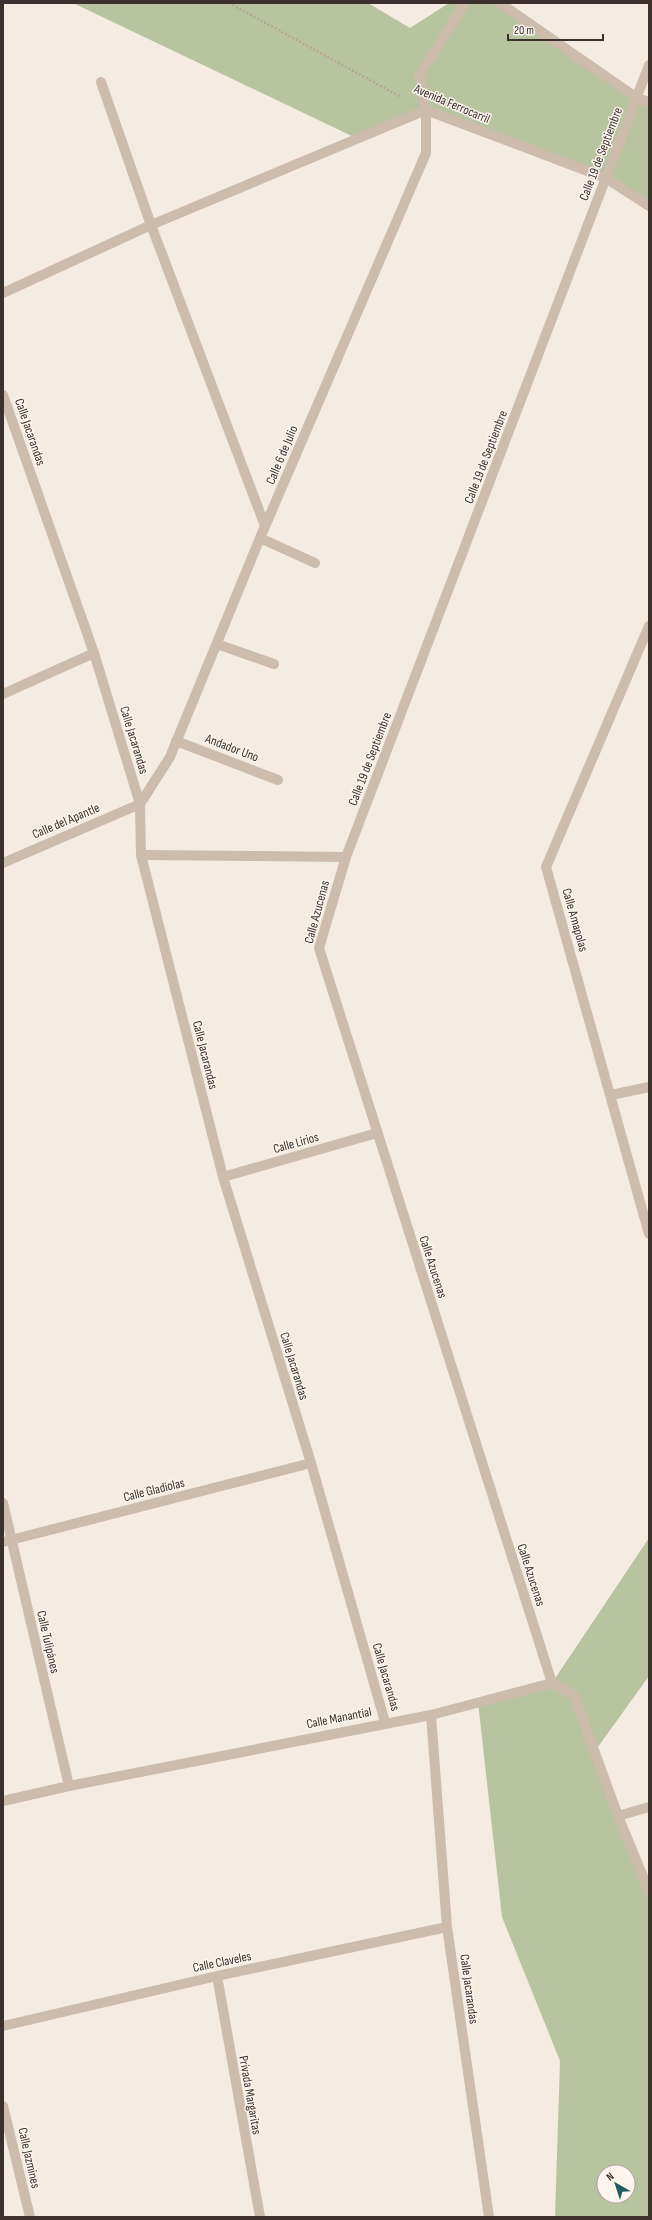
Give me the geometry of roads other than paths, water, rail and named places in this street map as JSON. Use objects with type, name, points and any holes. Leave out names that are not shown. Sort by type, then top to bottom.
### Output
[{"type":"street","name":"Calle 6 de Julio","points":[[140,804],[170,757],[265,526],[426,153],[426,110],[419,76],[465,3]]},
{"type":"street","points":[[500,3],[637,98],[649,102]]},
{"type":"street","name":"Calle 19 de Septiembre","points":[[346,857],[649,65]]},
{"type":"street","points":[[101,82],[151,226],[265,526]]},
{"type":"street","name":"Avenida Ferrocarril","points":[[426,110],[606,178],[649,206]]},
{"type":"street","points":[[3,292],[151,226],[426,110]]},
{"type":"street","name":"Calle Jacarandas","points":[[3,395],[94,653],[140,804],[141,855],[223,1177],[311,1463],[385,1722]]},
{"type":"street","points":[[260,538],[315,563]]},
{"type":"street","name":"Calle Amapolas","points":[[649,626],[546,867],[611,1094],[649,1234]]},
{"type":"street","points":[[217,644],[274,664]]},
{"type":"street","points":[[3,694],[94,653]]},
{"type":"street","name":"Andador Uno","points":[[176,741],[278,780]]},
{"type":"street","name":"Calle del Apantle","points":[[3,863],[140,804]]},
{"type":"street","points":[[141,855],[346,857]]},
{"type":"street","name":"Calle Azucenas","points":[[346,857],[319,948],[552,1683]]},
{"type":"street","points":[[611,1094],[649,1087]]},
{"type":"street","name":"Calle Lirios","points":[[223,1177],[377,1134]]},
{"type":"street","name":"Calle Gladiolas","points":[[7,1541],[311,1463]]},
{"type":"street","name":"Calle Tulipánes","points":[[3,1503],[7,1541],[69,1786]]},
{"type":"street","points":[[552,1683],[574,1695],[618,1816],[649,1891]]},
{"type":"street","name":"Calle Manantial","points":[[3,1801],[69,1786],[385,1722],[431,1715],[552,1683]]},
{"type":"street","name":"Calle Jacarandas","points":[[431,1715],[447,1927],[489,2217]]},
{"type":"street","points":[[618,1816],[649,1807]]},
{"type":"street","name":"Calle Claveles","points":[[3,2026],[217,1976],[447,1927]]},
{"type":"street","name":"Privada Margaritas","points":[[217,1976],[260,2217]]},
{"type":"street","name":"Calle Jazmines","points":[[3,2106],[30,2217]]}]
